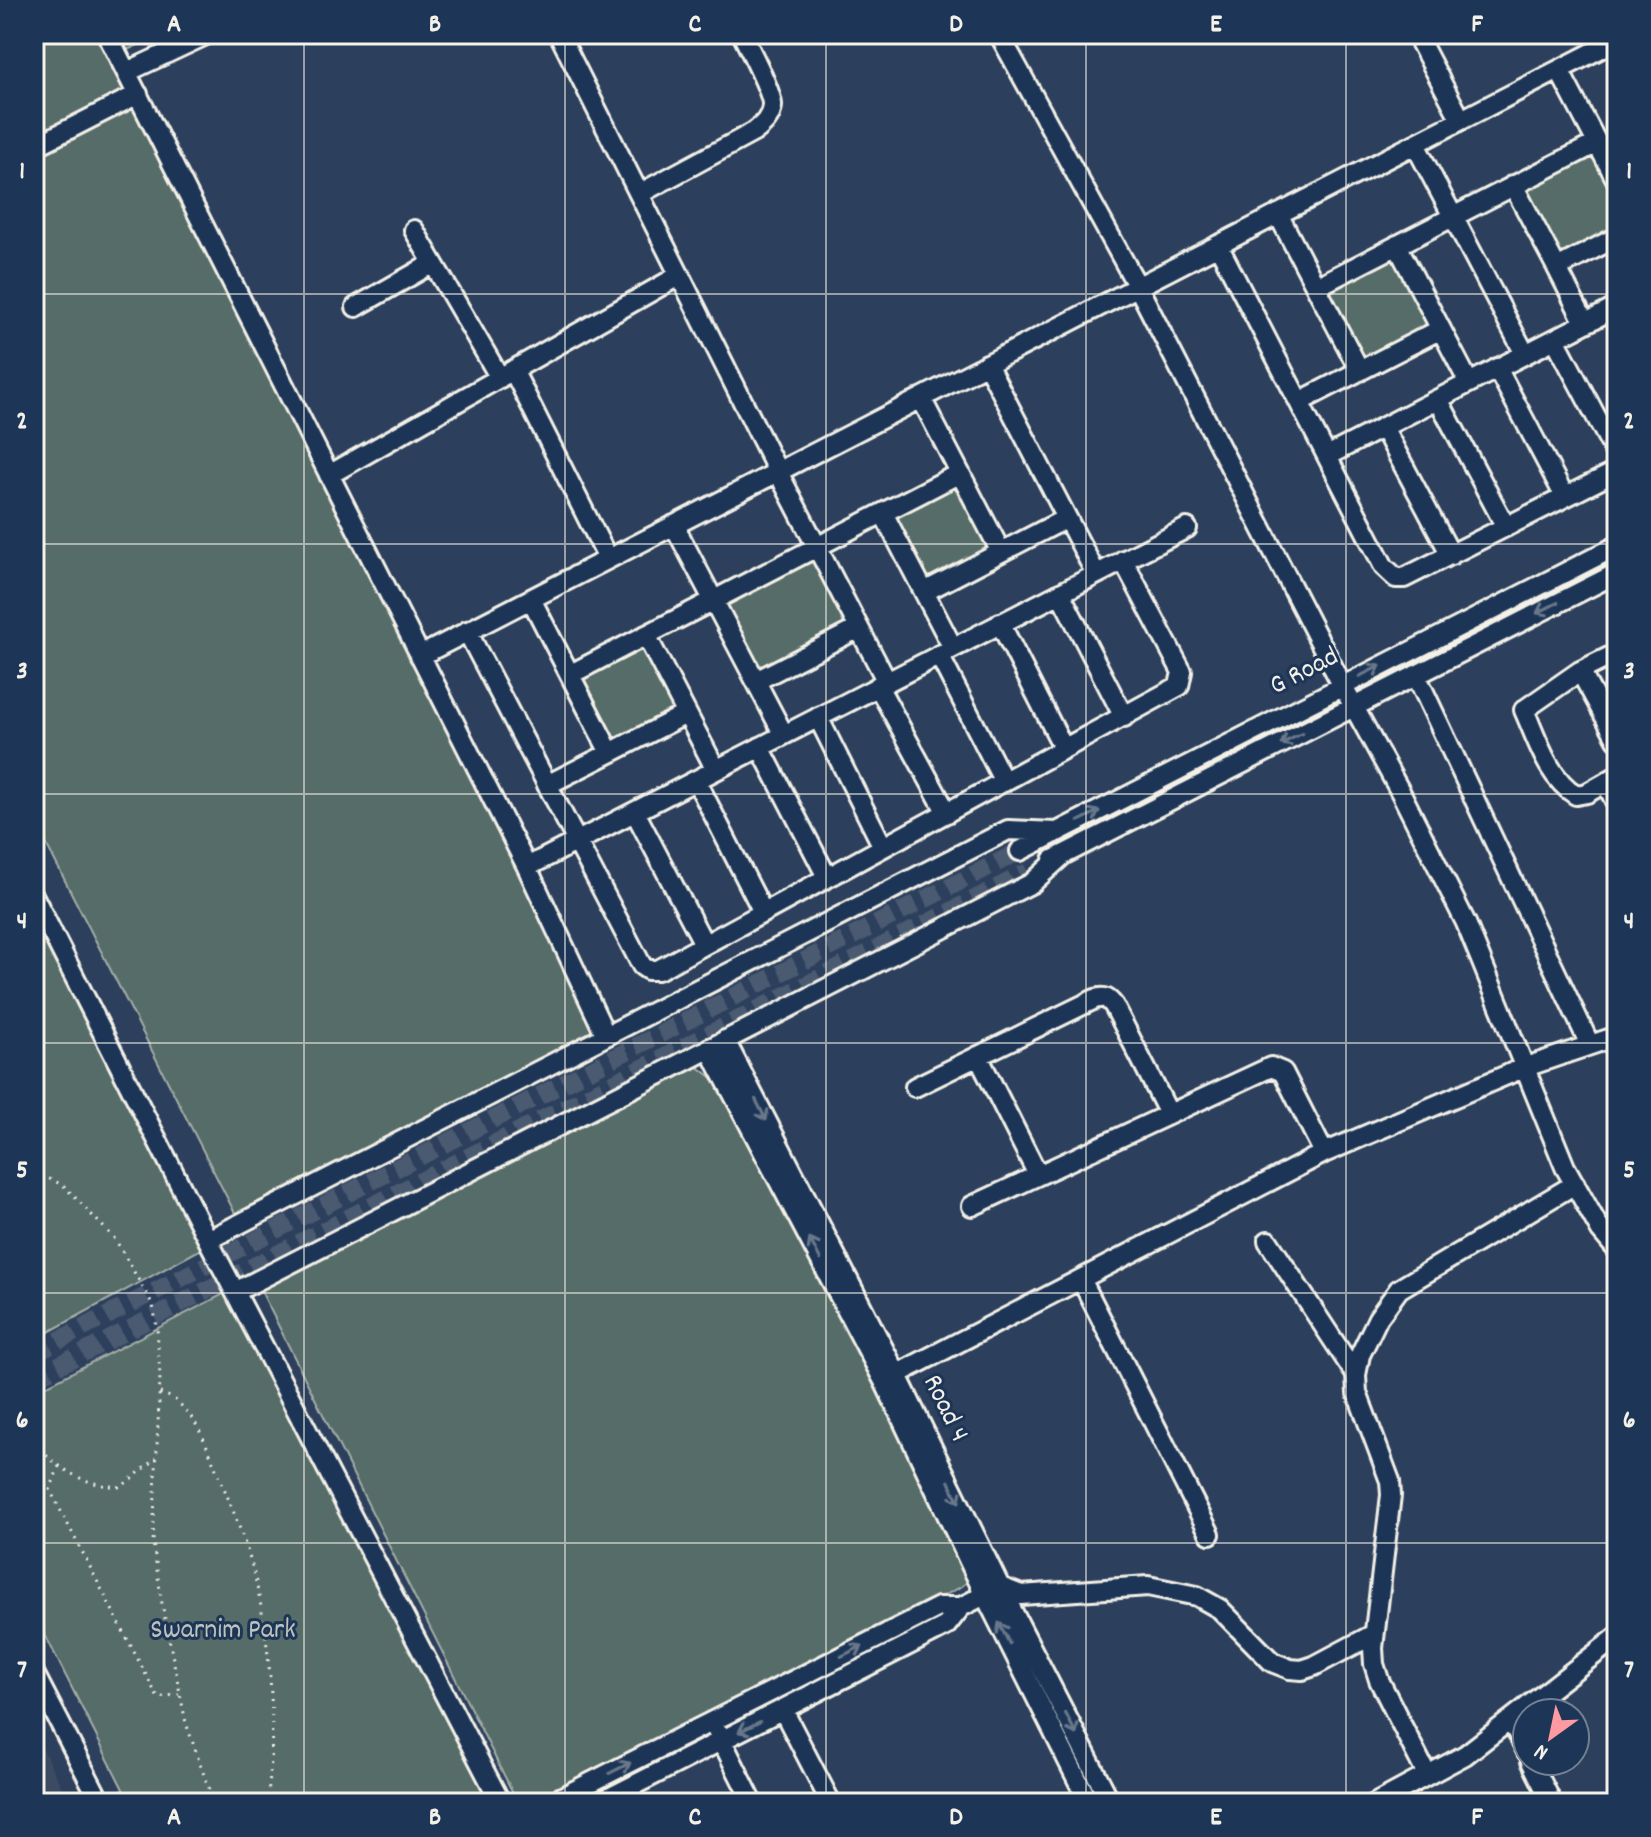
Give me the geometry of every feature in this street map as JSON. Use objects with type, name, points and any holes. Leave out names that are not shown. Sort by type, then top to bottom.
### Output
[{"type":"street","points":[[107,34],[527,867],[606,1036]]},
{"type":"street","points":[[127,72],[208,34]]},
{"type":"street","points":[[559,34],[859,628],[947,813]]},
{"type":"street","points":[[639,194],[754,132],[770,115],[773,102],[742,34]]},
{"type":"street","points":[[999,34],[1138,287],[1342,685],[1401,793],[1466,923],[1565,1167],[1601,1231],[1617,1250]]},
{"type":"street","points":[[1416,34],[1461,120]]},
{"type":"street","points":[[420,656],[1461,120],[1616,44]]},
{"type":"street","points":[[1559,70],[1617,181]]},
{"type":"street","points":[[34,147],[138,94]]},
{"type":"street","points":[[1316,287],[1597,143]]},
{"type":"street","points":[[1415,144],[1525,354]]},
{"type":"street","points":[[1513,185],[1585,323]]},
{"type":"street","points":[[1278,214],[1360,371]]},
{"type":"street","points":[[414,230],[506,374],[608,559]]},
{"type":"street","points":[[1557,268],[1617,237]]},
{"type":"street","points":[[1218,245],[1384,567],[1396,578],[1404,578],[1617,471]]},
{"type":"street","points":[[1397,245],[1469,383]]},
{"type":"street","points":[[356,307],[433,263]]},
{"type":"street","points":[[329,475],[680,275]]},
{"type":"street","points":[[1327,456],[1612,309],[1617,329]]},
{"type":"street","points":[[1299,402],[1441,329]]},
{"type":"street","points":[[1555,339],[1617,456]]},
{"type":"street","points":[[987,364],[1096,574]]},
{"type":"street","points":[[1497,368],[1565,497]]},
{"type":"street","points":[[921,398],[1001,552]]},
{"type":"street","points":[[1438,399],[1506,527]]},
{"type":"street","points":[[1383,427],[1451,555]]},
{"type":"street","points":[[571,674],[960,473]]},
{"type":"street","points":[[883,513],[924,592],[946,652],[1004,782]]},
{"type":"street","points":[[924,592],[1067,518]]},
{"type":"street","points":[[674,525],[784,735]]},
{"type":"street","points":[[527,867],[1187,528]]},
{"type":"street","name":"G Road","points":[[1020,851],[1617,546]]},
{"type":"street","points":[[467,631],[642,966],[648,970],[658,970],[1179,686],[1182,672],[1123,560]]},
{"type":"street","name":"G Road","points":[[1028,872],[1617,573]]},
{"type":"street","points":[[1060,593],[1124,717]]},
{"type":"street","points":[[531,599],[610,753]]},
{"type":"street","points":[[1000,623],[1064,749]]},
{"type":"street","points":[[756,681],[859,628]]},
{"type":"street","points":[[646,635],[716,770]]},
{"type":"street","points":[[1617,653],[1580,671],[1524,710],[1552,769],[1569,791],[1576,795],[1587,793],[1611,779],[1617,805]]},
{"type":"street","points":[[1580,671],[1617,739]]},
{"type":"street","points":[[1416,675],[1590,1045]]},
{"type":"street","points":[[547,785],[686,714]]},
{"type":"street","points":[[818,717],[883,847]]},
{"type":"street","points":[[760,747],[827,877]]},
{"type":"street","points":[[696,780],[763,912]]},
{"type":"street","points":[[635,812],[704,944]]},
{"type":"street","points":[[208,1240],[1008,830],[1057,832]]},
{"type":"street","points":[[235,1292],[1032,883],[1063,855]]},
{"type":"street","points":[[34,897],[208,1240],[501,1803]]},
{"type":"street","points":[[915,1087],[1103,997],[1114,1006],[1169,1114]]},
{"type":"street","points":[[891,1378],[1324,1153],[1523,1068],[1617,1036]]},
{"type":"street","name":"Road 4","points":[[717,1044],[891,1378],[993,1591],[1089,1803]]},
{"type":"street","points":[[978,1056],[1038,1175]]},
{"type":"street","points":[[972,1206],[1264,1068],[1277,1068],[1283,1072],[1324,1153]]},
{"type":"street","points":[[1427,1775],[1374,1664],[1374,1634],[1391,1495],[1390,1481],[1357,1393],[1356,1375],[1360,1355],[1378,1318],[1399,1289],[1575,1184]]},
{"type":"street","points":[[1268,1241],[1356,1375]]},
{"type":"street","points":[[1081,1279],[1210,1534]]},
{"type":"street","points":[[599,1803],[946,1626],[961,1607],[993,1591],[1021,1595],[1148,1586],[1172,1589],[1197,1596],[1220,1609],[1272,1662],[1290,1669],[1302,1670],[1314,1666],[1374,1634]]},
{"type":"street","name":"Road 4","points":[[993,1591],[1111,1803]]},
{"type":"street","points":[[550,1803],[939,1607],[961,1607]]},
{"type":"street","points":[[1540,1697],[1617,1637]]},
{"type":"street","points":[[34,1673],[101,1803]]},
{"type":"street","points":[[783,1710],[831,1803]]},
{"type":"street","points":[[1376,1803],[1396,1798],[1427,1775],[1465,1755],[1511,1720]]},
{"type":"street","points":[[712,1722],[753,1803]]},
{"type":"street","points":[[1539,1777],[1552,1803]]},
{"type":"path","points":[[34,1175],[63,1185],[115,1239],[153,1305],[160,1393],[153,1542],[179,1694],[186,1723],[215,1803]]},
{"type":"path","points":[[160,1393],[174,1399],[192,1417],[237,1520],[252,1568],[269,1681],[272,1737],[267,1803]]},
{"type":"path","points":[[34,1445],[82,1480],[102,1486],[121,1487],[157,1458]]},
{"type":"path","points":[[59,1466],[50,1490],[158,1698],[179,1694]]},
{"type":"shaded area","points":[[34,1731],[69,1803],[34,1803]]},
{"type":"green space","points":[[34,34],[162,34],[112,57],[605,1045],[241,1225],[34,820]]},
{"type":"green space","points":[[1594,151],[1617,195],[1617,227],[1557,258],[1521,188]]},
{"type":"green space","points":[[1396,253],[1432,322],[1359,360],[1323,290]]},
{"type":"green space","points":[[959,484],[992,551],[925,583],[892,516]]},
{"type":"green space","points":[[811,557],[847,626],[761,669],[725,601]]},
{"type":"green space","points":[[640,641],[676,709],[615,740],[580,671]]},
{"type":"green space","points":[[34,917],[205,1247],[34,1340]]},
{"type":"green space","points":[[684,1056],[727,1089],[970,1580],[540,1803],[528,1803],[513,1793],[257,1283]]},
{"type":"green space","name":"Swarnim Park","points":[[229,1291],[490,1803],[130,1803],[34,1613],[34,1392]]},
{"type":"tunnel","points":[[34,1353],[1020,851]]},
{"type":"tunnel","points":[[34,1378],[1028,872]]}]
